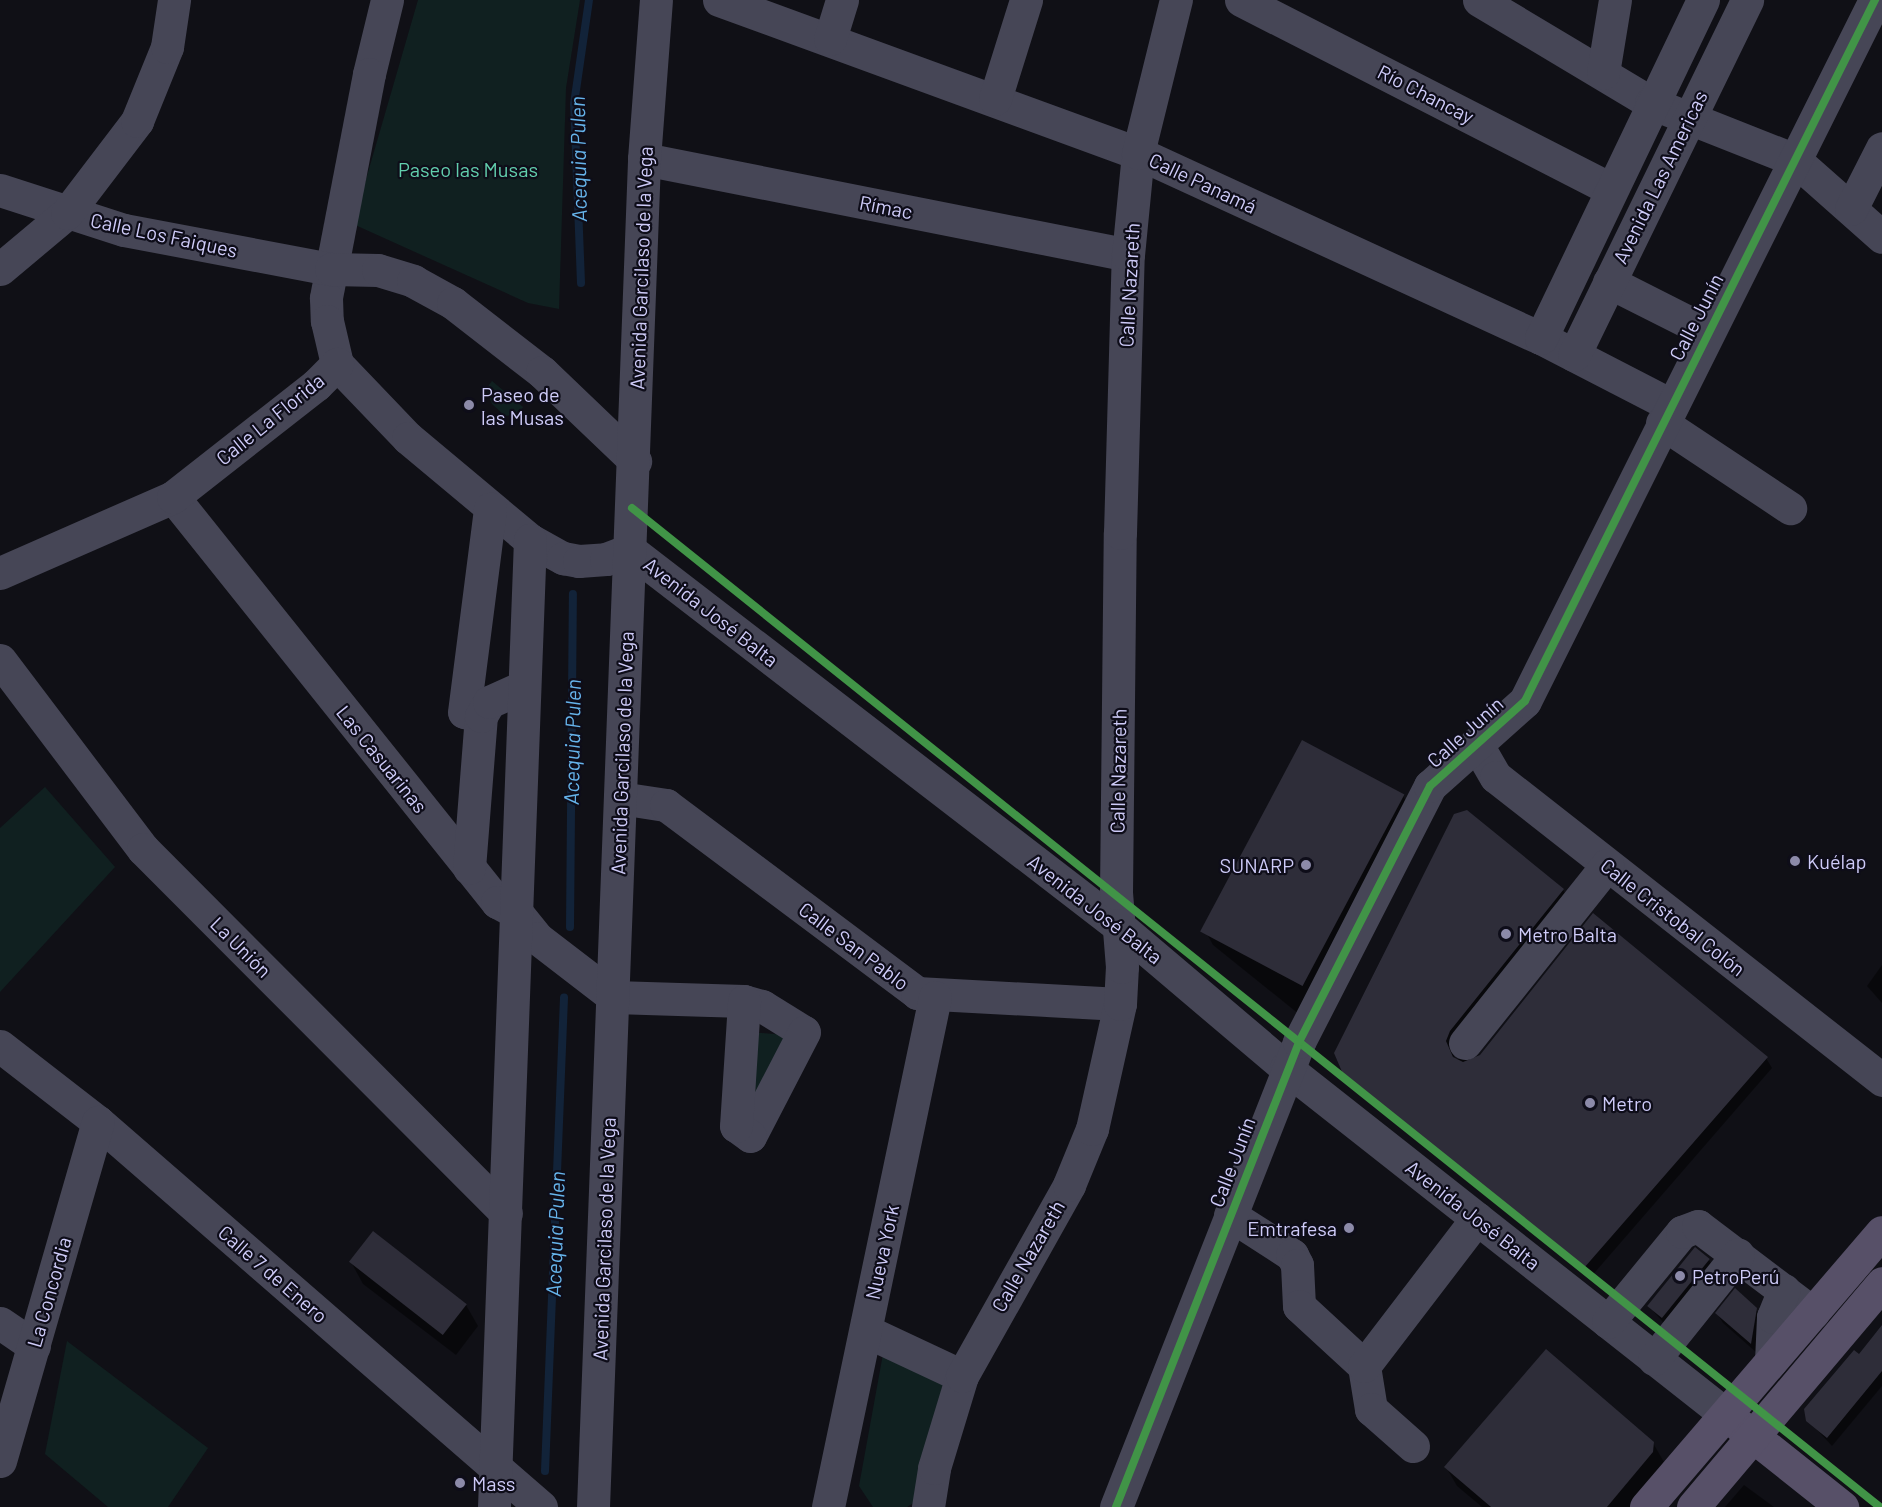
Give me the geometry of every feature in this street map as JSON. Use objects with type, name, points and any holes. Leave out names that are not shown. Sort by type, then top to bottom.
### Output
[{"type":"main road","points":[[1646,1507],[1882,1232]]},
{"type":"main road","points":[[1693,1507],[1882,1283]]},
{"type":"main road","name":"Avenida José Balta","points":[[1725,1414],[1842,1507]]},
{"type":"street","points":[[0,269],[67,213],[137,121],[166,47],[174,0]]},
{"type":"street","name":"Calle La Florida","points":[[0,573],[173,497],[316,385],[337,363],[327,321],[331,268],[387,0]]},
{"type":"street","name":"Avenida Garcilaso de la Vega","points":[[593,1507],[644,159],[656,0]]},
{"type":"street","name":"Calle Panamá","points":[[719,0],[1138,153],[1541,338],[1574,355],[1666,414],[1790,508]]},
{"type":"street","points":[[830,39],[843,0]]},
{"type":"street","points":[[995,99],[1026,0]]},
{"type":"street","name":"Calle Nazareth","points":[[928,1507],[934,1468],[962,1376],[1070,1185],[1092,1129],[1120,1004],[1120,927],[1116,893],[1120,569],[1128,255],[1138,153],[1176,0]]},
{"type":"street","name":"Río Chancay","points":[[1241,0],[1611,189]]},
{"type":"street","points":[[1479,0],[1651,103],[1795,160],[1882,237]]},
{"type":"street","points":[[1603,73],[1615,0]]},
{"type":"street","name":"Avenida Las Americas","points":[[1541,338],[1651,103],[1703,0]]},
{"type":"street","name":"Avenida Las Americas","points":[[1574,355],[1687,119],[1747,0]]},
{"type":"street","name":"Calle Junín","points":[[1117,1507],[1286,1068],[1430,786],[1525,701],[1706,331],[1875,0]]},
{"type":"street","points":[[1851,209],[1882,148]]},
{"type":"street","name":"Rímac","points":[[644,159],[1128,255]]},
{"type":"street","name":"Calle Los Faiques","points":[[0,190],[124,230],[331,268]]},
{"type":"street","points":[[331,268],[378,270],[413,281],[453,303],[542,372],[634,460]]},
{"type":"street","points":[[1609,282],[1706,331]]},
{"type":"street","name":"Avenida José Balta","points":[[337,363],[408,438],[490,509],[530,540],[563,558],[579,561],[606,559],[630,550],[1120,927],[1286,1068],[1725,1414]]},
{"type":"street","name":"Las Casuarinas","points":[[173,497],[497,902],[516,912],[537,938],[614,997]]},
{"type":"street","points":[[481,716],[464,712],[490,509]]},
{"type":"street","points":[[494,1507],[530,540]]},
{"type":"street","points":[[475,623],[527,599]]},
{"type":"street","name":"La Unión","points":[[0,660],[143,849],[506,1213]]},
{"type":"street","points":[[469,868],[481,716],[489,702],[523,687]]},
{"type":"street","name":"Calle Cristobal Colón","points":[[1476,743],[1496,777],[1882,1080]]},
{"type":"street","name":"Calle San Pablo","points":[[620,798],[666,805],[917,993],[935,997],[1120,1004]]},
{"type":"street","points":[[1465,1043],[1607,866]]},
{"type":"street","points":[[614,997],[744,1000],[762,1006],[804,1032],[750,1136],[736,1126],[744,1000]]},
{"type":"street","name":"Nueva York","points":[[828,1507],[935,997]]},
{"type":"street","name":"Calle 7 de Enero","points":[[0,1046],[98,1122],[541,1507]]},
{"type":"street","name":"La Concordia","points":[[0,1461],[98,1122]]},
{"type":"street","points":[[1230,1215],[1292,1255],[1297,1265],[1299,1306],[1364,1366],[1371,1409],[1413,1446]]},
{"type":"street","points":[[1364,1366],[1476,1218]]},
{"type":"street","points":[[1608,1322],[1682,1232],[1698,1226],[1738,1254],[1812,1313]]},
{"type":"street","points":[[1654,1359],[1738,1254]]},
{"type":"street","points":[[1771,1361],[1773,1317],[1784,1290]]},
{"type":"street","points":[[0,1323],[34,1346]]},
{"type":"street","points":[[866,1330],[962,1376]]},
{"type":"green space","name":"Paseo las Musas","points":[[418,0],[580,0],[566,88],[559,309],[528,303],[353,224]]},
{"type":"green space","points":[[492,381],[523,407],[519,414],[505,416],[492,404],[486,389]]},
{"type":"green space","points":[[45,787],[115,867],[0,992],[0,828]]},
{"type":"green space","points":[[750,1032],[786,1035],[756,1105],[746,1037]]},
{"type":"green space","points":[[67,1341],[208,1448],[168,1507],[108,1507],[45,1454]]},
{"type":"green space","points":[[883,1354],[944,1379],[918,1500],[907,1507],[873,1507],[859,1486]]},
{"type":"building","name":"SUNARP","points":[[1302,740],[1404,794],[1303,986],[1200,932]]},
{"type":"building","name":"Metro Balta","points":[[1467,810],[1564,889],[1450,1031],[1446,1041],[1453,1057],[1463,1062],[1480,1055],[1593,913],[1768,1057],[1584,1268],[1343,1074],[1334,1053],[1454,814]]},
{"type":"building","points":[[373,1231],[467,1304],[443,1335],[349,1262]]},
{"type":"building","points":[[1695,1247],[1710,1259],[1662,1318],[1647,1306]]},
{"type":"building","name":"PetroPerú","points":[[1735,1288],[1757,1308],[1751,1344],[1715,1313]]},
{"type":"building","points":[[1882,1325],[1882,1371],[1827,1438],[1806,1421],[1804,1409],[1854,1350],[1859,1354]]},
{"type":"building","points":[[1546,1349],[1654,1442],[1653,1452],[1607,1507],[1491,1507],[1444,1467]]},
{"type":"waterway","name":"Acequia Pulen","points":[[581,283],[574,104],[589,0]]},
{"type":"waterway","name":"Acequia Pulen","points":[[570,927],[573,594]]},
{"type":"waterway","name":"Acequia Pulen","points":[[545,1471],[564,997]]},
{"type":"cycle path","points":[[1116,1507],[1299,1042],[1430,786],[1525,701],[1875,0]]},
{"type":"cycle path","points":[[632,508],[1880,1507]]},
{"type":"place","name":"Paseo de las Musas","points":[[469,405]]},
{"type":"place","name":"Kuélap","points":[[1795,861]]},
{"type":"place","name":"SUNARP","points":[[1306,865]]},
{"type":"place","name":"Metro Balta","points":[[1506,934]]},
{"type":"place","name":"Metro","points":[[1590,1103]]},
{"type":"place","name":"Emtrafesa","points":[[1349,1228]]},
{"type":"place","name":"PetroPerú","points":[[1680,1276]]},
{"type":"place","name":"Mass","points":[[460,1483]]}]
